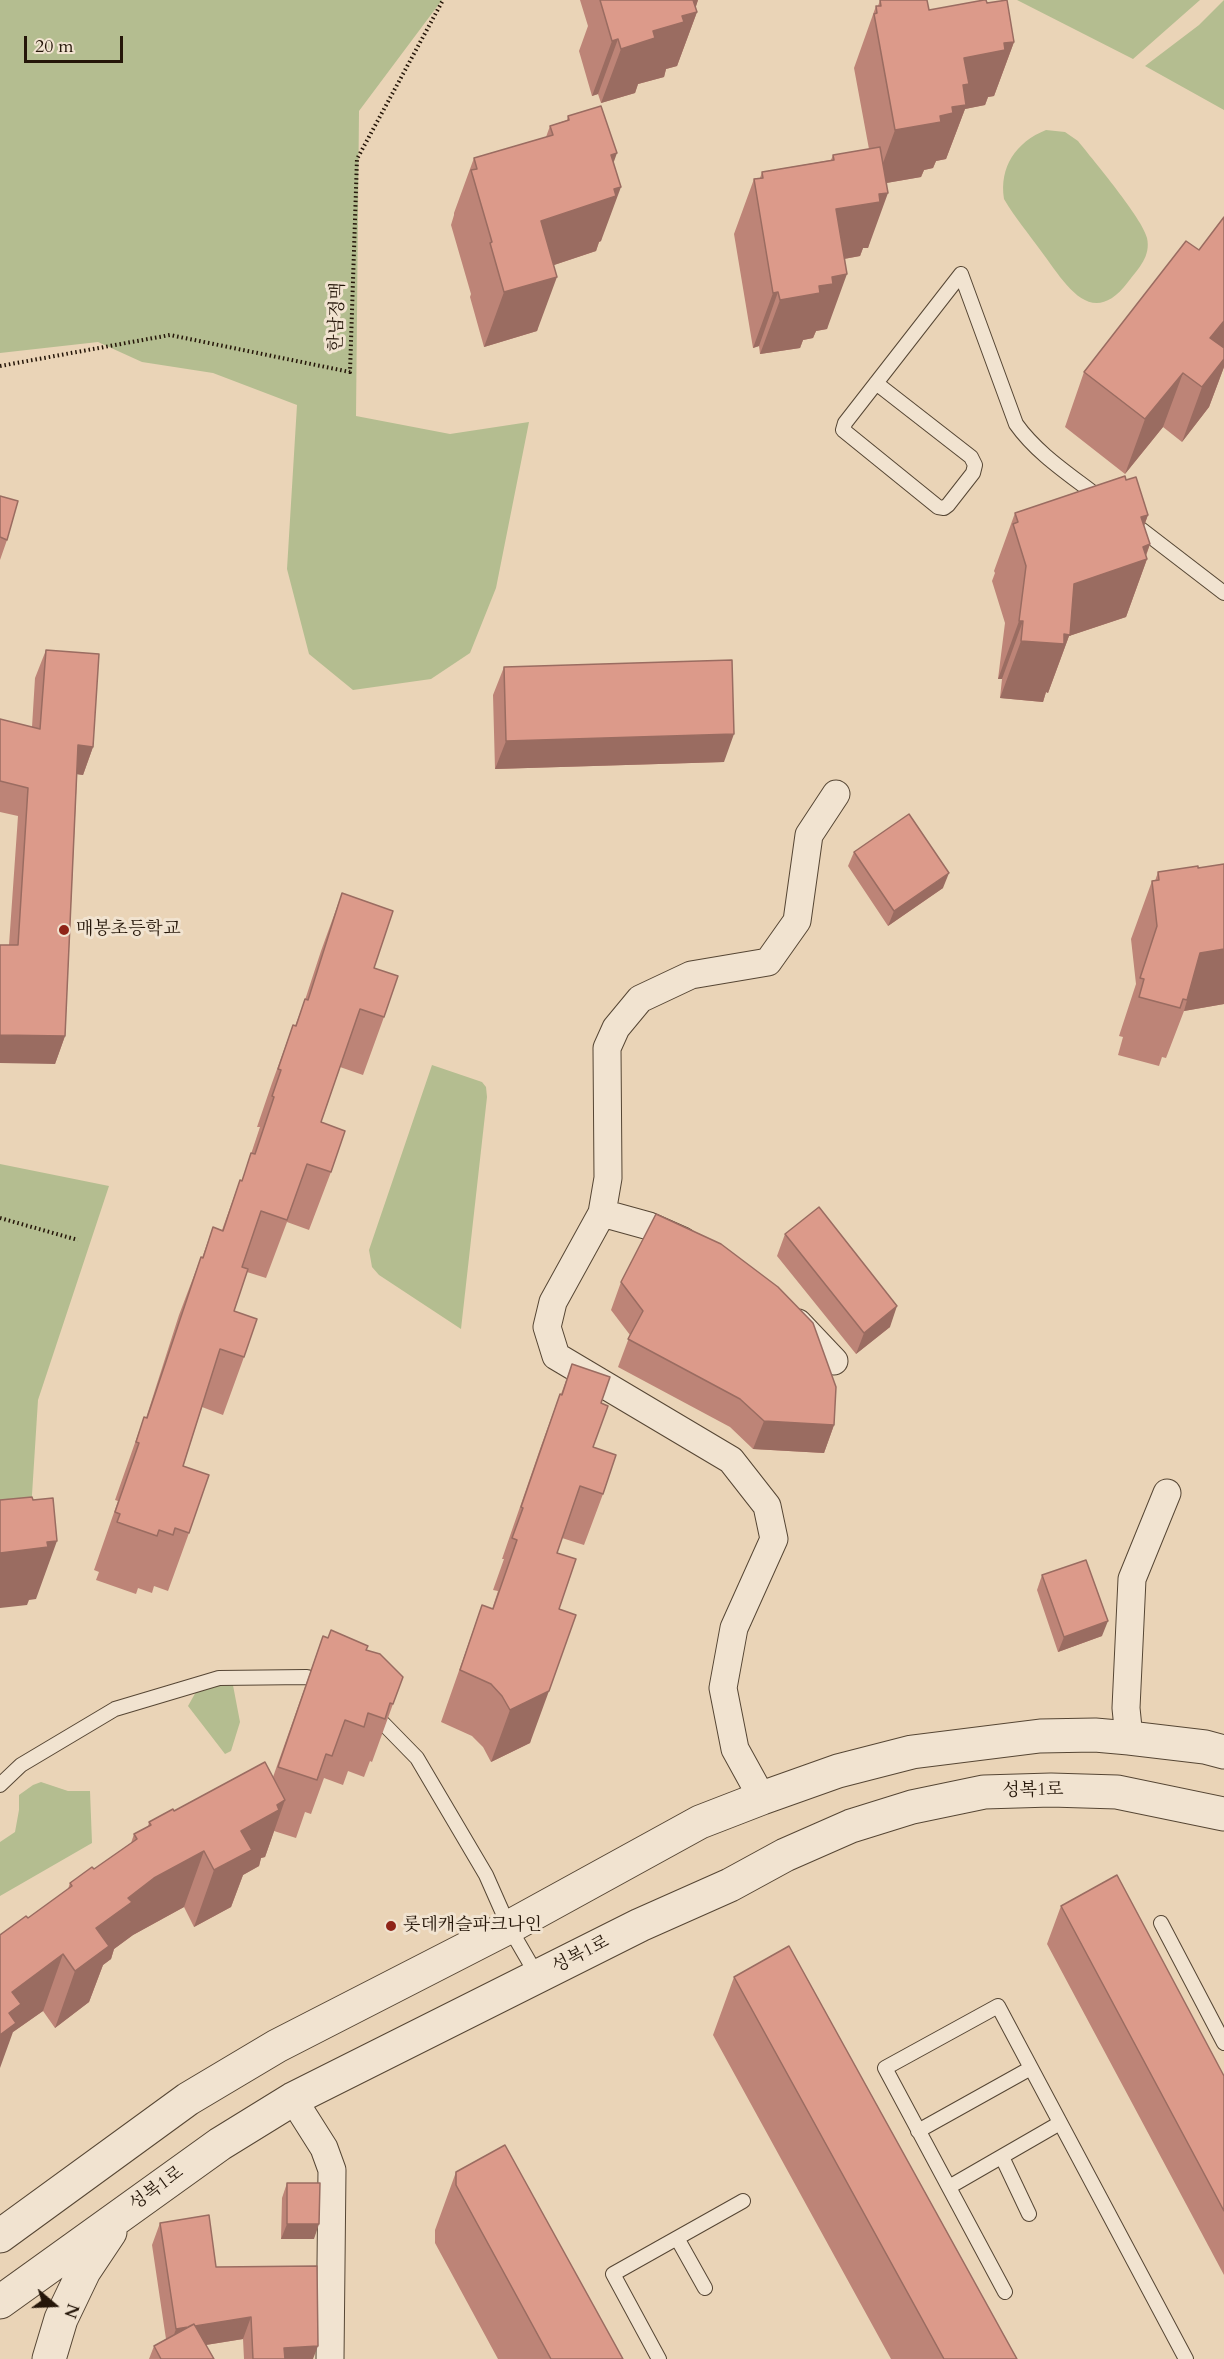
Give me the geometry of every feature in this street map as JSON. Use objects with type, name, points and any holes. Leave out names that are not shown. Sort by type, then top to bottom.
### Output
[{"type":"street","points":[[762,1797],[735,1749],[723,1688],[734,1628],[774,1539],[767,1506],[730,1460],[556,1356],[547,1327],[553,1302],[602,1213],[608,1178],[607,1048],[616,1028],[640,999],[691,975],[768,962],[797,921],[809,835],[836,794]]},
{"type":"street","points":[[602,1213],[649,1226],[701,1249]]},
{"type":"street","points":[[780,1304],[834,1361]]},
{"type":"street","points":[[1129,1738],[1126,1708],[1132,1580],[1167,1493]]},
{"type":"street","points":[[0,2236],[188,2099],[277,2046],[509,1927],[700,1822],[762,1797],[838,1771],[912,1752],[1040,1736],[1095,1735],[1205,1747],[1224,1752]]},
{"type":"street","name":"성복1로","points":[[0,2302],[220,2144],[292,2099],[640,1925],[730,1885],[785,1855],[851,1826],[912,1807],[984,1792],[1051,1790],[1117,1792],[1224,1814]]},
{"type":"street","points":[[292,2099],[324,2148],[332,2170],[330,2359]]},
{"type":"street","points":[[0,2220],[51,2199]]},
{"type":"street","points":[[49,2359],[61,2319],[79,2281],[121,2215]]},
{"type":"lane","points":[[876,383],[971,457],[975,465],[974,472],[944,508],[938,507],[843,430],[876,383],[961,274],[1016,424],[1025,437],[1224,593]]},
{"type":"lane","points":[[0,1785],[21,1765],[115,1709],[219,1678],[307,1677],[339,1691]]},
{"type":"lane","points":[[360,1700],[417,1758],[486,1875],[509,1927],[538,1977]]},
{"type":"lane","points":[[1161,1923],[1224,2043]]},
{"type":"lane","points":[[1005,2292],[885,2068],[998,2006],[1186,2359]]},
{"type":"lane","points":[[918,2131],[1031,2068]]},
{"type":"lane","points":[[949,2187],[1060,2123]]},
{"type":"lane","points":[[1002,2157],[1029,2214]]},
{"type":"lane","points":[[659,2359],[613,2274],[743,2201]]},
{"type":"lane","points":[[677,2238],[705,2289]]},
{"type":"path","name":"한남정맥","points":[[0,366],[170,334],[350,372],[357,159],[443,0]]},
{"type":"path","points":[[0,1218],[78,1240]]},
{"type":"green space","points":[[0,0],[442,0],[359,111],[356,416],[450,434],[529,422],[496,588],[470,653],[431,679],[353,690],[309,654],[287,569],[297,405],[213,373],[142,362],[98,342],[0,353]]},
{"type":"green space","points":[[1017,0],[1200,0],[1133,59]]},
{"type":"green space","points":[[1224,0],[1224,110],[1145,66],[1199,25]]},
{"type":"green space","points":[[1046,130],[1065,132],[1078,141],[1137,218],[1147,238],[1146,256],[1140,267],[1115,296],[1102,302],[1091,302],[1069,288],[1004,199],[1004,176],[1012,157],[1026,141]]},
{"type":"green space","points":[[432,1065],[482,1082],[486,1087],[487,1097],[461,1329],[379,1275],[372,1267],[369,1250]]},
{"type":"green space","points":[[0,1164],[109,1186],[38,1400],[29,1542],[0,1541]]},
{"type":"green space","points":[[232,1680],[240,1722],[231,1751],[225,1754],[188,1706],[197,1690]]},
{"type":"green space","points":[[41,1782],[68,1791],[90,1791],[92,1843],[0,1896],[0,1842],[15,1832],[19,1795]]},
{"type":"building","points":[[600,0],[693,0],[697,12],[682,16],[684,22],[653,31],[655,38],[621,49],[618,39],[612,41]]},
{"type":"building","points":[[880,0],[927,0],[929,10],[984,0],[987,3],[1007,0],[1014,42],[1004,43],[1005,50],[964,58],[969,84],[963,85],[966,105],[952,107],[953,113],[940,116],[941,122],[895,130],[874,14],[877,13],[876,6],[881,6]]},
{"type":"building","points":[[601,106],[617,153],[611,155],[621,187],[614,189],[616,196],[541,221],[557,277],[504,292],[471,170],[477,169],[474,158],[553,135],[550,126],[569,120],[568,116]]},
{"type":"building","points":[[880,147],[888,193],[879,194],[880,202],[836,209],[847,274],[832,277],[833,284],[819,286],[820,293],[780,300],[778,292],[773,293],[754,179],[763,178],[762,172],[834,160],[833,155]]},
{"type":"building","points":[[1224,217],[1224,321],[1210,338],[1224,348],[1224,359],[1202,387],[1183,373],[1145,419],[1084,372],[1186,241],[1199,250]]},
{"type":"building","points":[[1125,476],[1126,480],[1136,477],[1148,515],[1141,517],[1150,544],[1143,547],[1147,559],[1074,584],[1070,635],[1064,634],[1064,644],[1021,641],[1023,621],[1019,621],[1026,566],[1013,524],[1018,522],[1015,513]]},
{"type":"building","points":[[0,496],[18,501],[7,540],[0,537]]},
{"type":"building","points":[[46,650],[99,654],[93,747],[78,745],[65,1036],[0,1035],[0,945],[18,945],[28,788],[0,781],[0,719],[40,729]]},
{"type":"building","points":[[732,660],[734,734],[506,741],[504,667]]},
{"type":"building","points":[[909,814],[949,873],[894,911],[854,852]]},
{"type":"building","points":[[1224,864],[1224,949],[1200,953],[1187,1000],[1183,999],[1180,1008],[1139,997],[1144,979],[1140,978],[1157,926],[1152,881],[1159,880],[1158,872]]},
{"type":"building","points":[[342,893],[393,911],[374,968],[398,976],[384,1017],[360,1009],[321,1122],[345,1131],[331,1172],[307,1164],[287,1220],[261,1211],[242,1267],[248,1269],[234,1311],[257,1319],[244,1357],[220,1349],[183,1466],[209,1475],[189,1533],[175,1528],[173,1535],[159,1530],[157,1536],[117,1522],[120,1514],[115,1512],[139,1443],[136,1442],[144,1417],[147,1418],[201,1257],[203,1258],[213,1227],[223,1231],[251,1153],[255,1154],[274,1097],[272,1096],[281,1070],[278,1069],[293,1025],[296,1026],[305,999],[308,1000]]},
{"type":"building","points":[[819,1207],[897,1306],[864,1333],[785,1234]]},
{"type":"building","points":[[656,1214],[721,1244],[778,1287],[813,1323],[836,1387],[834,1425],[764,1421],[740,1399],[628,1339],[643,1311],[621,1282]]},
{"type":"building","points":[[572,1364],[610,1377],[601,1403],[608,1406],[593,1447],[616,1455],[603,1494],[580,1486],[557,1553],[576,1559],[559,1609],[576,1615],[549,1691],[510,1710],[502,1696],[491,1684],[460,1670],[482,1605],[493,1609],[517,1540],[512,1538],[523,1508],[521,1507]]},
{"type":"building","points":[[32,1497],[33,1500],[53,1498],[57,1541],[47,1542],[48,1547],[0,1553],[0,1500]]},
{"type":"building","points":[[1086,1560],[1108,1621],[1064,1637],[1042,1575]]},
{"type":"building","points":[[331,1630],[368,1646],[366,1650],[380,1654],[403,1677],[385,1719],[368,1713],[364,1727],[345,1720],[332,1756],[326,1754],[317,1780],[278,1767],[323,1636],[328,1638]]},
{"type":"building","points":[[265,1762],[285,1800],[277,1805],[279,1810],[241,1831],[252,1850],[214,1870],[204,1851],[154,1878],[128,1898],[132,1902],[96,1928],[109,1946],[75,1971],[63,1954],[12,1992],[21,2004],[9,2013],[16,2023],[0,2035],[0,1935],[72,1886],[70,1883],[92,1867],[94,1869],[137,1839],[134,1834],[151,1825],[149,1822]]},
{"type":"building","points":[[1117,1875],[1224,2076],[1224,2211],[1061,1906]]},
{"type":"building","points":[[789,1946],[1017,2359],[944,2359],[734,1977]]},
{"type":"building","points":[[505,2145],[623,2359],[551,2359],[456,2185],[456,2172]]},
{"type":"building","points":[[287,2183],[320,2183],[319,2224],[287,2224]]},
{"type":"building","points":[[209,2215],[216,2267],[317,2266],[318,2346],[284,2348],[285,2359],[253,2359],[251,2317],[195,2326],[194,2324],[176,2329],[160,2223]]},
{"type":"building","points":[[194,2324],[214,2359],[161,2359],[154,2346]]},
{"type":"place","name":"매봉초등학교","points":[[64,930]]},
{"type":"place","name":"롯데캐슬파크나인","points":[[391,1926]]}]
